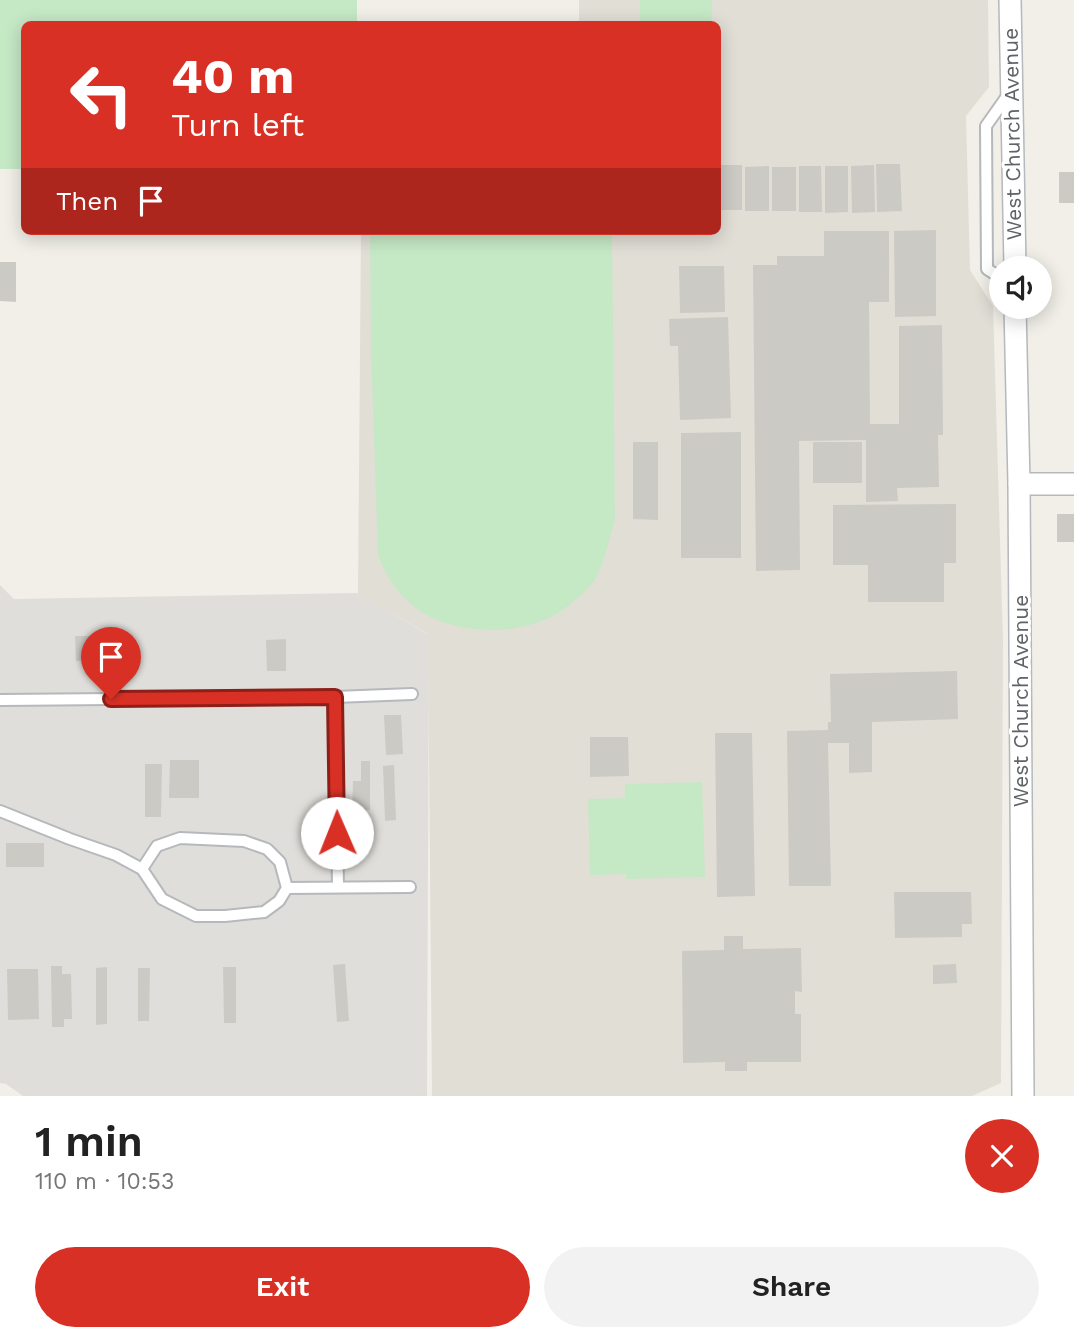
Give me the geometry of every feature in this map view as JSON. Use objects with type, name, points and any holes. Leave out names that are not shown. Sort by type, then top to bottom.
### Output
[{"type":"street","name":"West Church Avenue","points":[[1010,0],[1015,256]]},
{"type":"street","name":"West Church Avenue","points":[[1015,319],[1023,1096]]},
{"type":"street","points":[[1018,484],[1074,484]]},
{"type":"lane","points":[[989,270],[986,126],[1011,90]]},
{"type":"lane","points":[[0,700],[412,694]]},
{"type":"lane","points":[[335,697],[338,887]]},
{"type":"lane","points":[[0,811],[116,855],[142,869],[162,900],[195,916],[264,912],[279,901],[287,888],[280,862],[267,849],[244,841],[180,838],[157,846],[142,869]]},
{"type":"lane","points":[[287,888],[410,887]]},
{"type":"shaded area","points":[[579,0],[988,0],[989,87],[966,116],[970,270],[989,300],[989,319],[993,319],[1003,640],[1001,1083],[972,1096],[432,1096],[428,634],[358,594],[361,235],[721,235],[721,21],[579,21]]},
{"type":"shaded area","points":[[0,585],[14,599],[357,593],[429,635],[427,1096],[23,1096],[0,1083]]},
{"type":"green space","points":[[0,0],[357,0],[357,21],[21,21],[21,169],[0,169]]},
{"type":"green space","points":[[640,0],[712,0],[712,21],[640,21]]},
{"type":"green space","points":[[370,235],[612,235],[615,519],[598,574],[572,603],[534,624],[485,630],[437,620],[415,607],[395,588],[378,554]]},
{"type":"green space","points":[[702,782],[705,877],[626,879],[626,874],[590,875],[588,799],[625,798],[625,784]]},
{"type":"building","points":[[876,164],[900,164],[902,211],[877,212]]},
{"type":"building","points":[[721,165],[742,165],[742,210],[721,210]]},
{"type":"building","points":[[874,165],[875,212],[852,213],[851,166]]},
{"type":"building","points":[[769,166],[769,211],[745,211],[745,167]]},
{"type":"building","points":[[799,166],[821,166],[822,212],[799,212]]},
{"type":"building","points":[[825,166],[848,166],[848,212],[825,213]]},
{"type":"building","points":[[772,167],[796,167],[796,211],[772,211]]},
{"type":"building","points":[[1059,172],[1074,172],[1074,203],[1059,203]]},
{"type":"building","points":[[936,230],[936,316],[895,317],[894,231]]},
{"type":"building","points":[[824,231],[889,231],[889,302],[869,302],[870,424],[899,424],[899,326],[942,325],[943,435],[938,435],[939,487],[897,488],[898,501],[866,502],[866,440],[799,441],[800,570],[756,571],[753,265],[777,265],[777,256],[824,256]]},
{"type":"building","points":[[0,262],[16,262],[16,302],[0,301]]},
{"type":"building","points":[[679,266],[724,266],[725,312],[680,313]]},
{"type":"building","points":[[728,317],[731,418],[680,420],[678,346],[670,346],[669,319]]},
{"type":"building","points":[[741,432],[741,558],[681,558],[681,433]]},
{"type":"building","points":[[633,442],[658,442],[658,520],[633,519]]},
{"type":"building","points":[[813,442],[862,442],[862,483],[813,483]]},
{"type":"building","points":[[956,504],[956,563],[944,563],[944,602],[868,602],[868,565],[833,565],[833,505]]},
{"type":"building","points":[[1057,514],[1074,514],[1074,542],[1057,542]]},
{"type":"building","points":[[75,636],[96,636],[98,660],[76,661]]},
{"type":"building","points":[[286,639],[286,671],[267,671],[266,640]]},
{"type":"building","points":[[957,671],[958,719],[872,722],[872,772],[849,773],[849,743],[828,743],[831,886],[789,886],[787,731],[828,730],[828,722],[831,722],[830,674]]},
{"type":"building","points":[[384,715],[401,715],[403,754],[386,755]]},
{"type":"building","points":[[715,733],[752,733],[755,896],[717,897]]},
{"type":"building","points":[[590,737],[628,737],[629,776],[590,777]]},
{"type":"building","points":[[170,760],[199,760],[199,798],[169,798]]},
{"type":"building","points":[[361,761],[370,761],[370,810],[352,810],[353,781],[361,781]]},
{"type":"building","points":[[145,764],[162,764],[161,817],[145,817]]},
{"type":"building","points":[[394,765],[396,820],[385,821],[383,766]]},
{"type":"building","points":[[6,843],[44,843],[44,867],[6,867]]},
{"type":"building","points":[[894,892],[971,892],[972,924],[962,924],[962,937],[895,938]]},
{"type":"building","points":[[724,936],[743,936],[743,949],[801,948],[802,992],[795,991],[795,1014],[801,1014],[801,1062],[747,1062],[747,1071],[725,1071],[725,1062],[683,1063],[682,951],[724,950]]},
{"type":"building","points":[[345,964],[349,1021],[337,1022],[333,965]]},
{"type":"building","points":[[956,964],[957,983],[933,984],[933,965]]},
{"type":"building","points":[[51,966],[62,966],[62,974],[71,974],[72,1019],[64,1019],[64,1027],[52,1027]]},
{"type":"building","points":[[107,967],[107,1024],[96,1025],[96,968]]},
{"type":"building","points":[[223,967],[236,967],[236,1023],[224,1023]]},
{"type":"building","points":[[138,968],[150,968],[149,1021],[138,1021]]},
{"type":"building","points":[[7,969],[38,969],[39,1019],[8,1020]]},
{"type":"route","points":[[111,699],[335,697],[337,833]]}]
